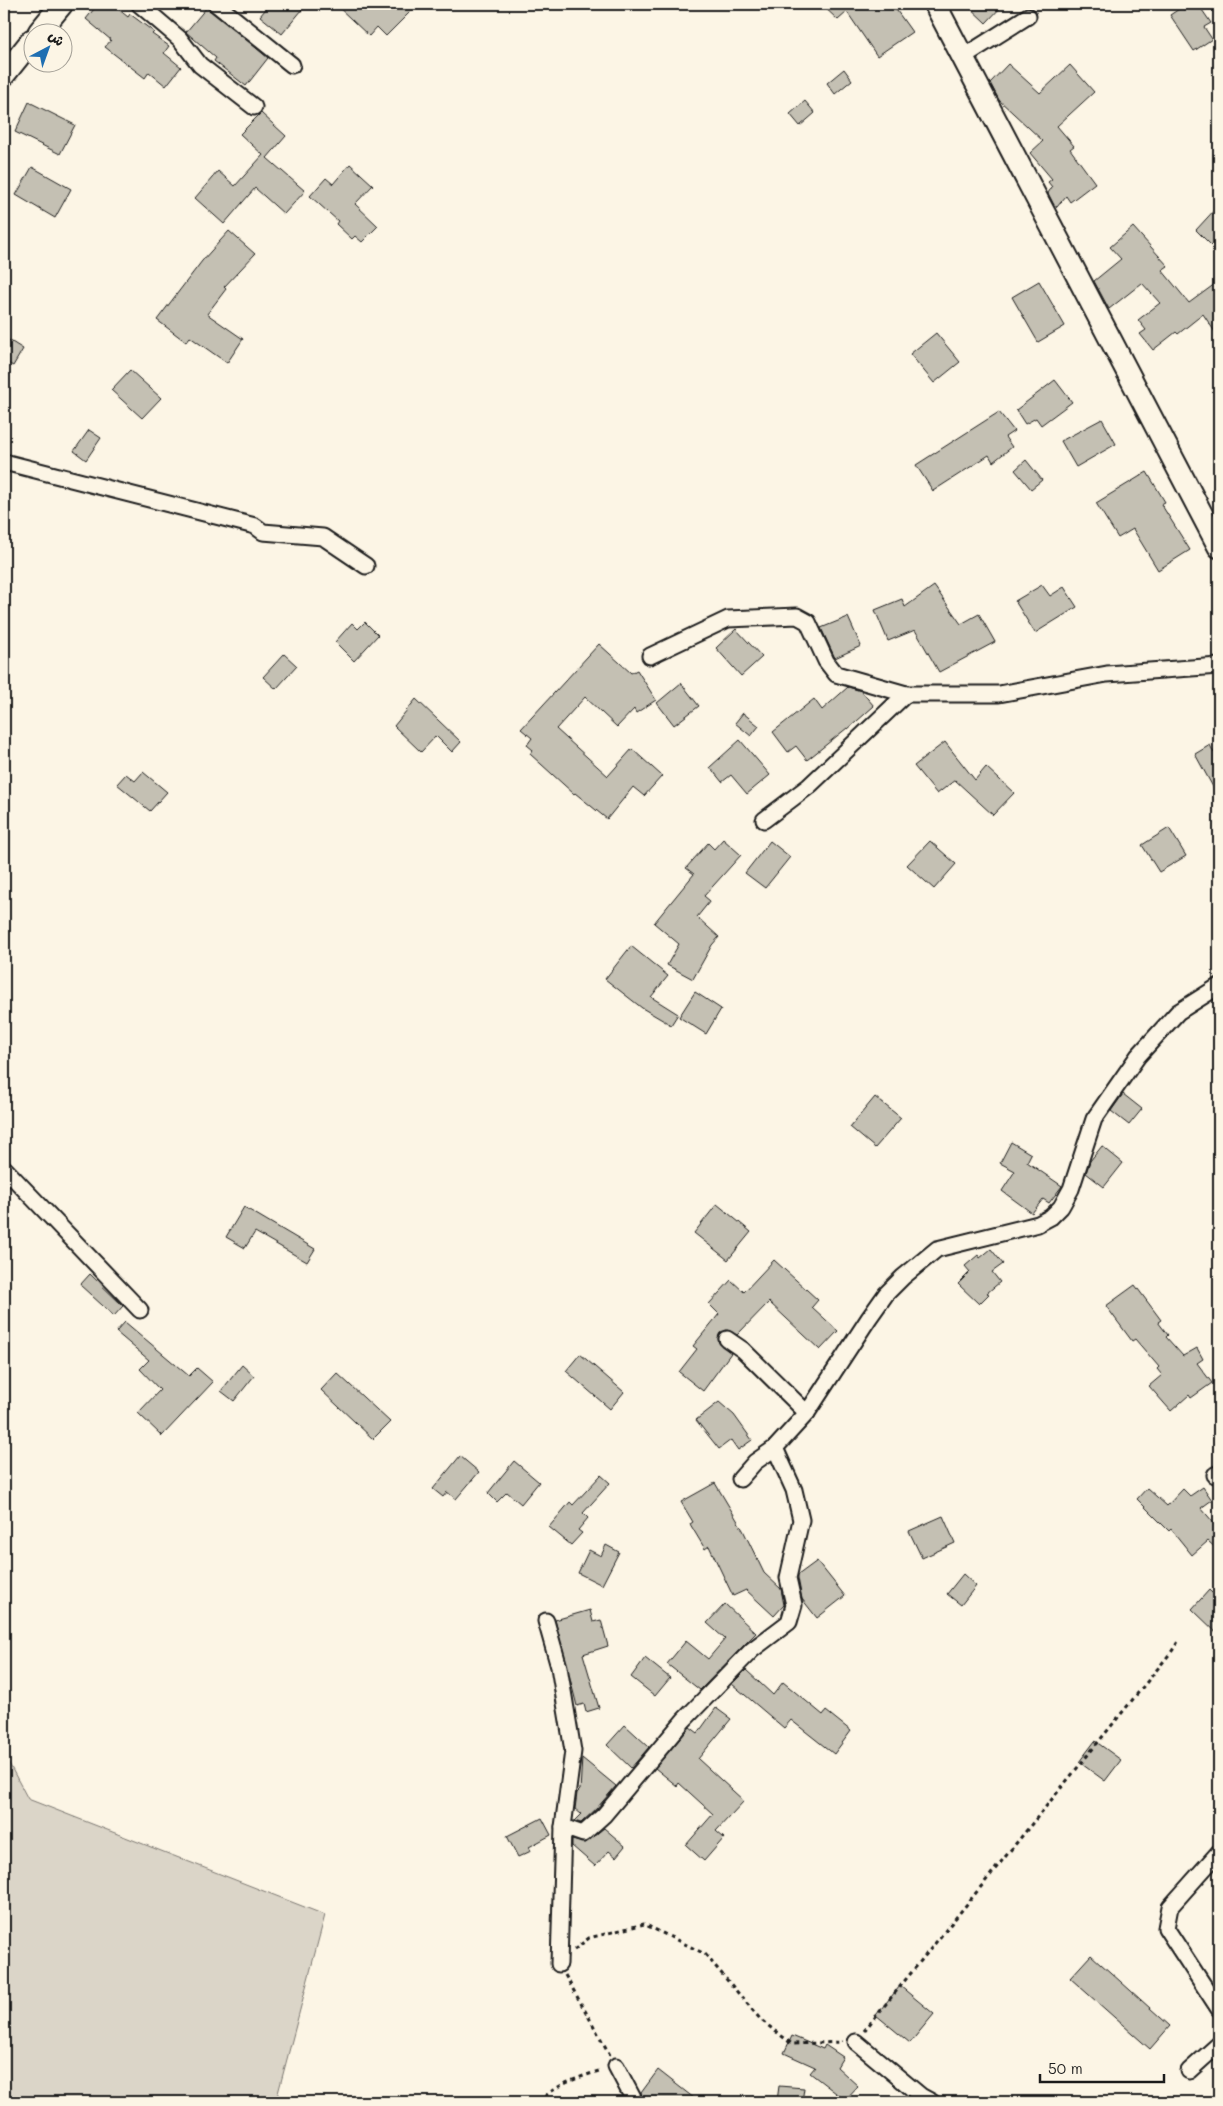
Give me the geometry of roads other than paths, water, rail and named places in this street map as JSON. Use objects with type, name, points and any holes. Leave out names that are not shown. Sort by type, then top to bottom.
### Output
[{"type":"main road","points":[[47,22],[62,4]]},
{"type":"main road","points":[[935,4],[1219,547]]},
{"type":"main road","points":[[4,75],[22,52]]},
{"type":"street","points":[[139,4],[180,39],[200,65],[254,107]]},
{"type":"street","points":[[216,4],[292,65]]},
{"type":"street","points":[[963,57],[1028,16]]},
{"type":"street","points":[[4,462],[255,526],[263,532],[323,537],[366,566]]},
{"type":"street","points":[[650,656],[728,619],[797,616],[808,622],[826,661],[836,674],[906,694],[999,694],[1107,674],[1219,666]]},
{"type":"street","points":[[764,820],[809,786],[906,694]]},
{"type":"street","points":[[740,1479],[755,1462],[775,1448],[807,1413],[886,1294],[903,1277],[937,1249],[1038,1224],[1052,1216],[1061,1206],[1071,1189],[1094,1118],[1138,1056],[1178,1012],[1219,986]]},
{"type":"street","points":[[4,1168],[140,1310]]},
{"type":"street","points":[[728,1339],[743,1350],[807,1413]]},
{"type":"street","points":[[563,1827],[583,1834],[604,1816],[684,1720],[752,1650],[789,1622],[794,1605],[788,1578],[801,1520],[794,1490],[775,1448]]},
{"type":"street","points":[[546,1621],[559,1667],[572,1751],[563,1827],[559,1964]]},
{"type":"street","points":[[1219,1852],[1170,1907],[1166,1928],[1219,2008]]},
{"type":"street","points":[[856,2042],[921,2096],[932,2102]]},
{"type":"street","points":[[1189,2071],[1219,2044]]},
{"type":"street","points":[[616,2066],[635,2102]]}]
